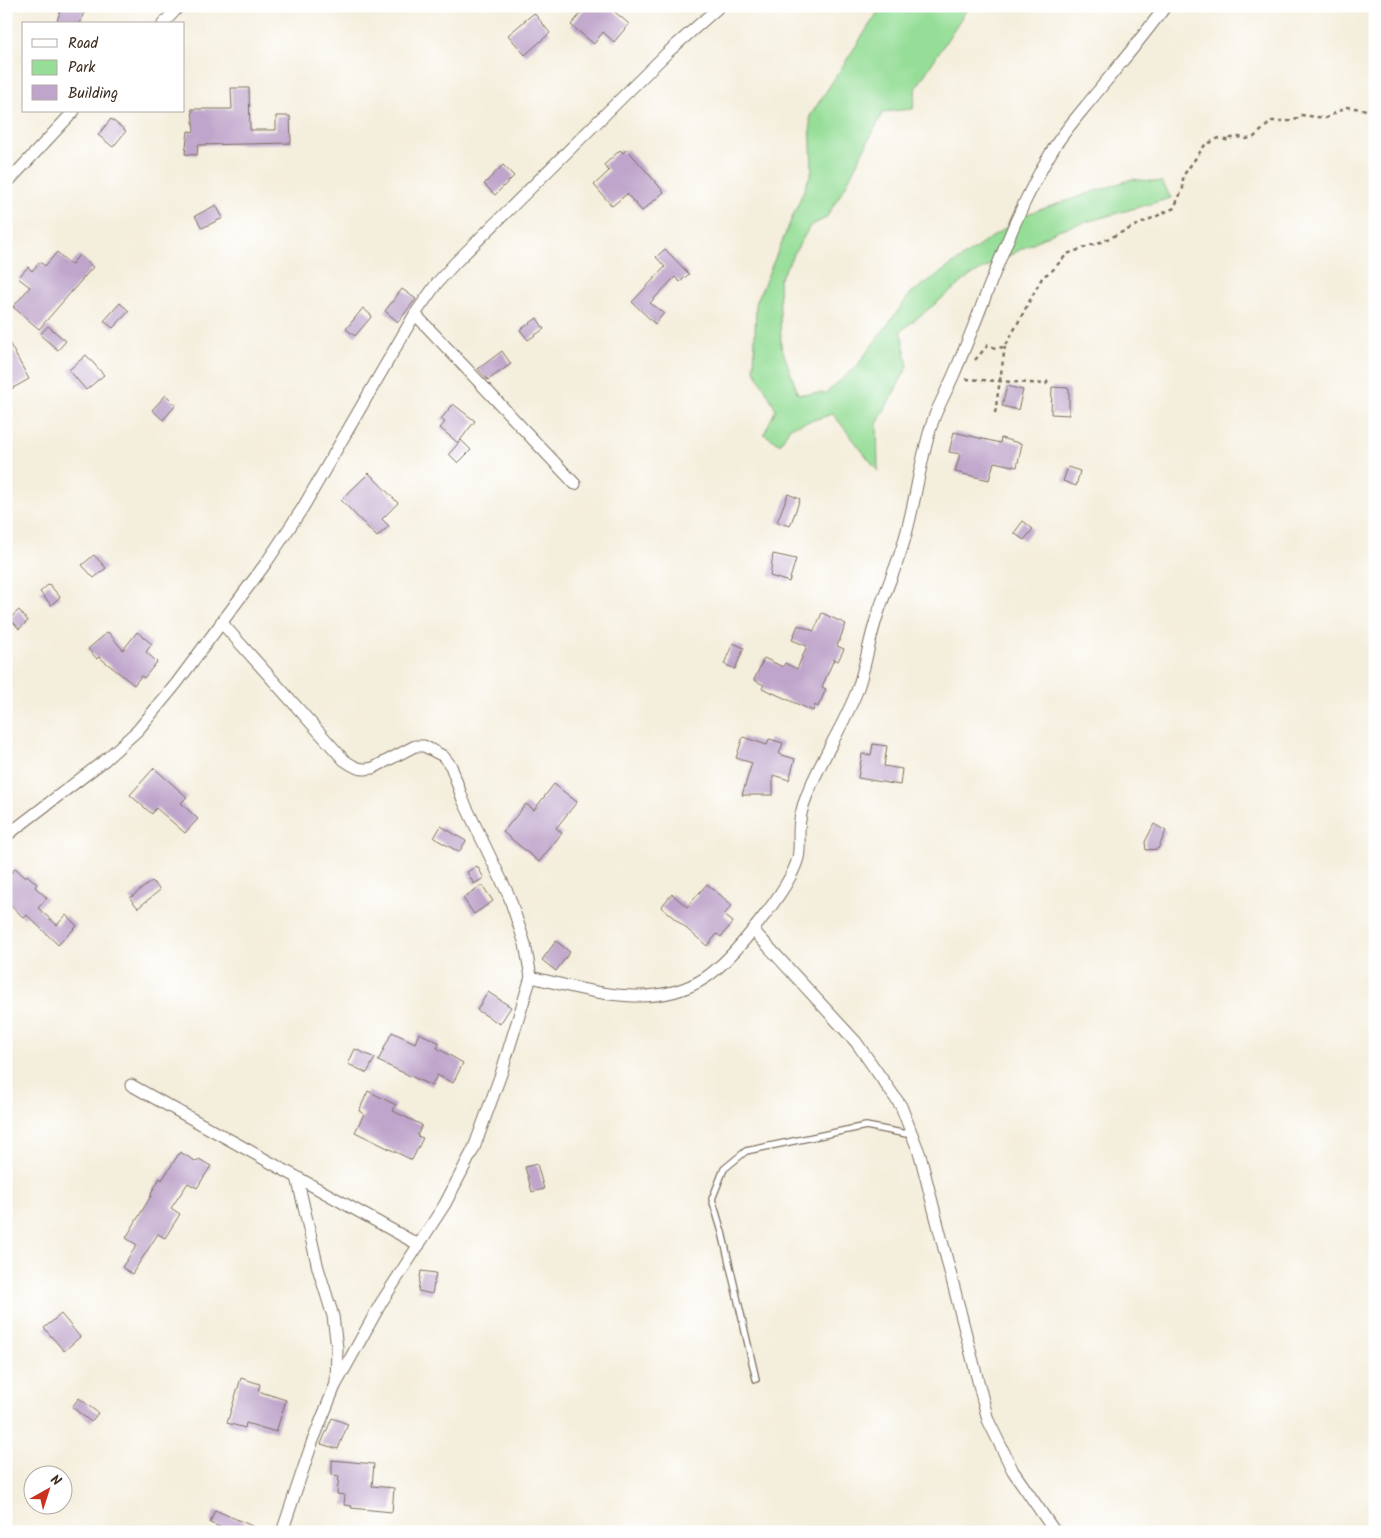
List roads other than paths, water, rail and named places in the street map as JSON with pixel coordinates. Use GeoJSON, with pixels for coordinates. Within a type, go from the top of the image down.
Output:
{"type":"FeatureCollection","features":[{"type":"Feature","properties":{"kind":"street"},"geometry":{"type":"LineString","coordinates":[[165,22],[180,6]]}},
{"type":"Feature","properties":{"kind":"street"},"geometry":{"type":"LineString","coordinates":[[6,836],[105,760],[138,730],[176,684],[266,563],[302,510],[415,314],[437,283],[667,53],[720,6]]}},
{"type":"Feature","properties":{"kind":"street"},"geometry":{"type":"LineString","coordinates":[[531,977],[591,992],[640,996],[661,995],[680,990],[704,979],[728,957],[753,930],[793,872],[800,844],[798,830],[801,812],[822,761],[857,691],[875,623],[904,541],[934,417],[953,377],[999,261],[1029,193],[1057,143],[1166,6]]}},
{"type":"Feature","properties":{"kind":"street"},"geometry":{"type":"LineString","coordinates":[[6,184],[73,112]]}},
{"type":"Feature","properties":{"kind":"street"},"geometry":{"type":"LineString","coordinates":[[415,314],[575,484]]}},
{"type":"Feature","properties":{"kind":"street"},"geometry":{"type":"LineString","coordinates":[[221,622],[344,760],[353,767],[366,770],[373,768],[415,746],[424,746],[443,756],[451,766],[463,800],[509,896],[525,944],[531,977],[501,1074],[474,1148],[445,1204],[381,1303],[335,1386],[312,1443],[282,1532]]}},
{"type":"Feature","properties":{"kind":"street"},"geometry":{"type":"LineString","coordinates":[[753,930],[856,1042],[901,1106],[920,1155],[988,1420],[1013,1470],[1055,1532]]}},
{"type":"Feature","properties":{"kind":"street"},"geometry":{"type":"LineString","coordinates":[[132,1085],[419,1245]]}},
{"type":"Feature","properties":{"kind":"street"},"geometry":{"type":"LineString","coordinates":[[298,1177],[318,1268],[334,1316],[337,1348],[335,1386]]}},
{"type":"Feature","properties":{"kind":"lane"},"geometry":{"type":"LineString","coordinates":[[756,1379],[722,1232],[712,1199],[724,1169],[746,1151],[866,1126],[912,1135]]}}]}
